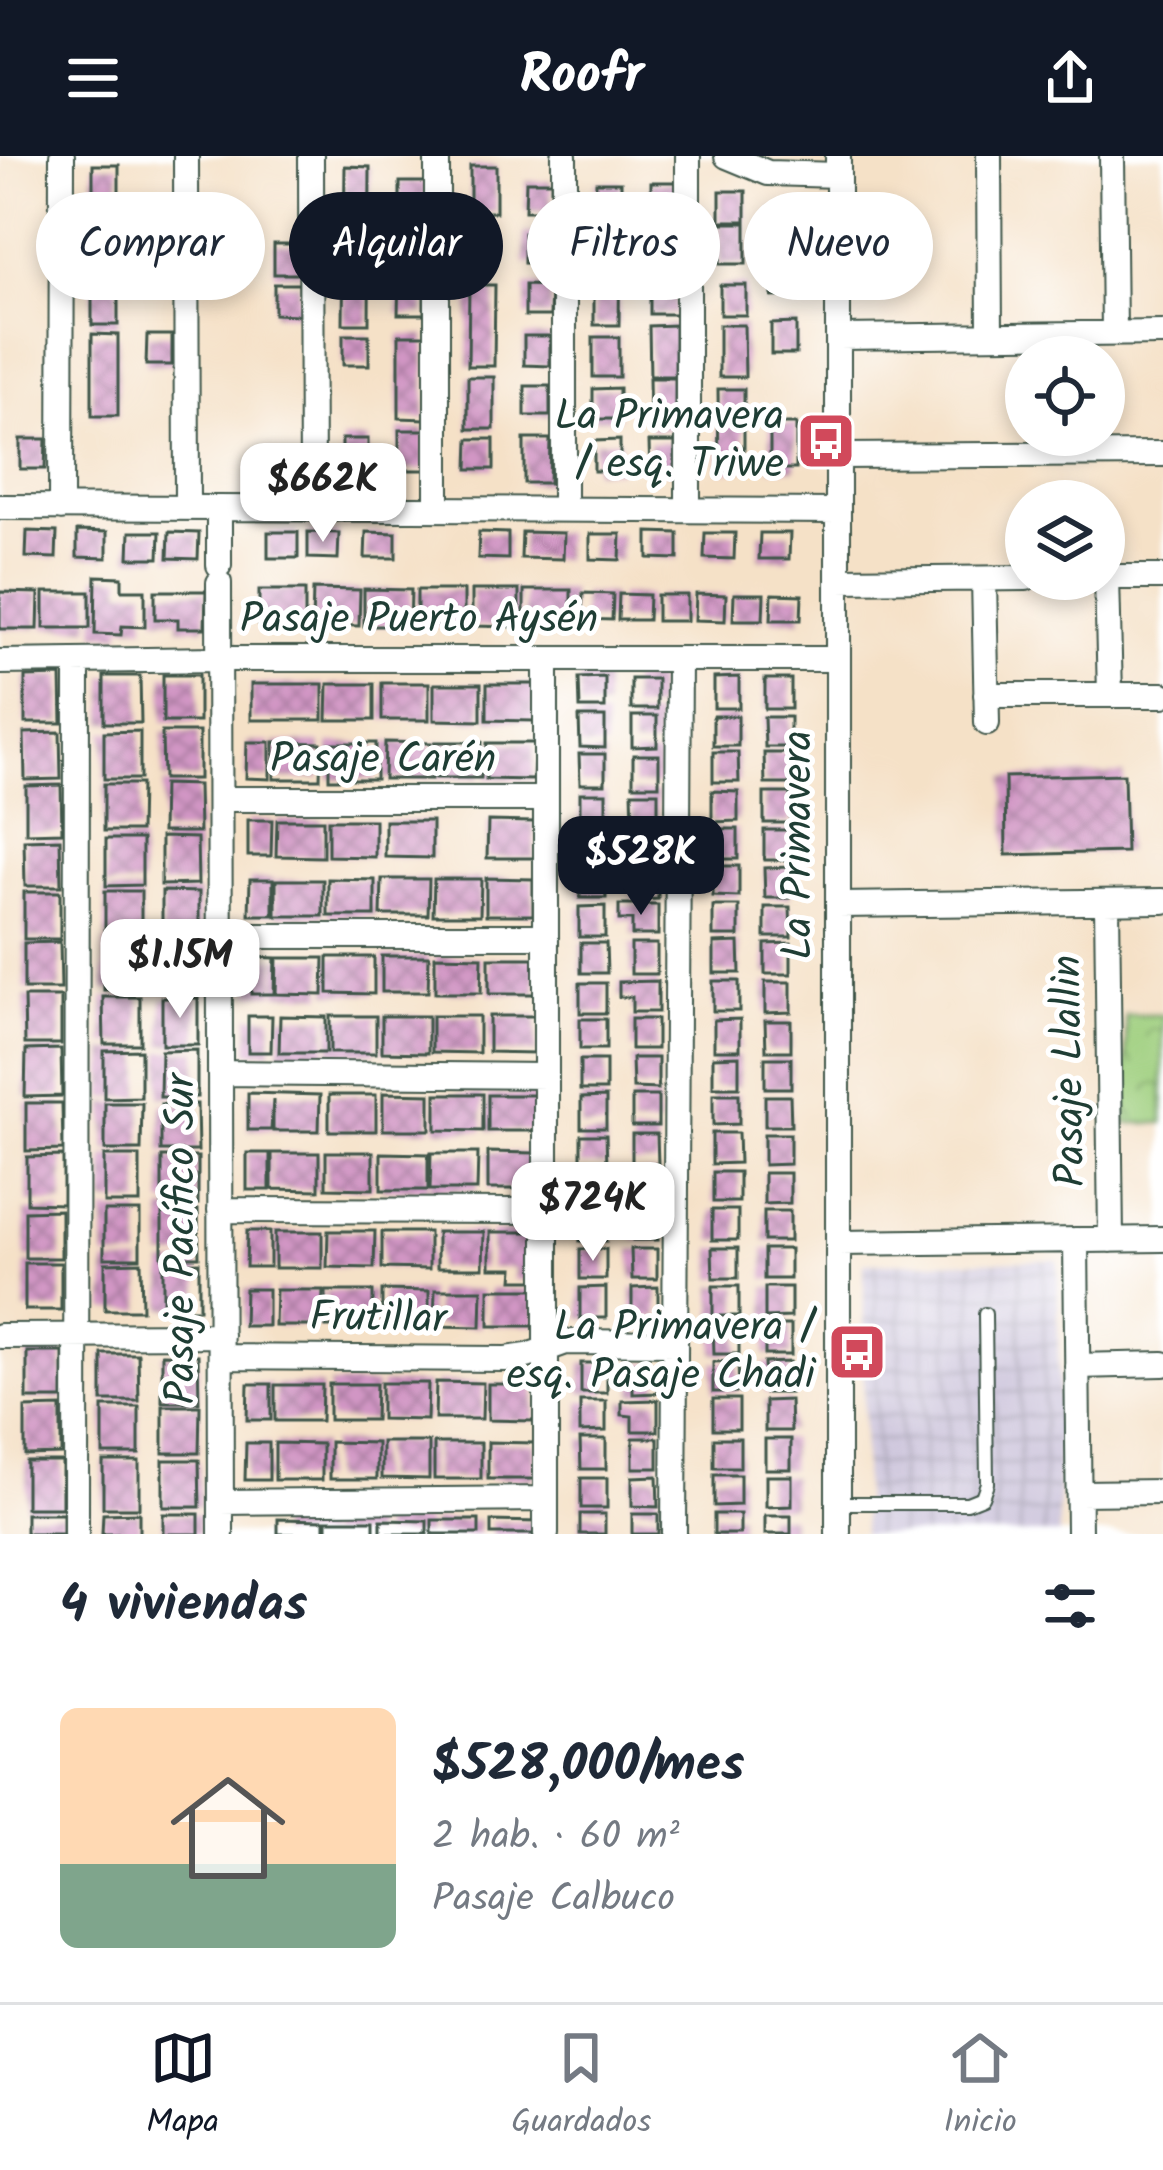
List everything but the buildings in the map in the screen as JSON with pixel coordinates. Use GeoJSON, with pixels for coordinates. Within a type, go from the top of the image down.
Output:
{"type":"FeatureCollection","features":[{"type":"Feature","properties":{"kind":"street"},"geometry":{"type":"LineString","coordinates":[[61,508],[62,156]]}},
{"type":"Feature","properties":{"kind":"street"},"geometry":{"type":"LineString","coordinates":[[186,156],[187,508]]}},
{"type":"Feature","properties":{"kind":"street"},"geometry":{"type":"LineString","coordinates":[[311,156],[312,508]]}},
{"type":"Feature","properties":{"kind":"street"},"geometry":{"type":"LineString","coordinates":[[436,156],[437,509]]}},
{"type":"Feature","properties":{"kind":"street"},"geometry":{"type":"LineString","coordinates":[[564,509],[565,156]]}},
{"type":"Feature","properties":{"kind":"street"},"geometry":{"type":"LineString","coordinates":[[688,156],[688,510]]}},
{"type":"Feature","properties":{"kind":"street"},"geometry":{"type":"LineString","coordinates":[[728,156],[768,173],[838,166]]}},
{"type":"Feature","properties":{"kind":"street"},"geometry":{"type":"LineString","coordinates":[[989,156],[990,335]]}},
{"type":"Feature","properties":{"kind":"street"},"geometry":{"type":"LineString","coordinates":[[1112,156],[1114,334]]}},
{"type":"Feature","properties":{"kind":"street","name":"La Primavera"},"geometry":{"type":"LineString","coordinates":[[838,166],[838,1534]]}},
{"type":"Feature","properties":{"kind":"street"},"geometry":{"type":"LineString","coordinates":[[838,337],[1163,333]]}},
{"type":"Feature","properties":{"kind":"street"},"geometry":{"type":"LineString","coordinates":[[838,456],[1163,454]]}},
{"type":"Feature","properties":{"kind":"street"},"geometry":{"type":"LineString","coordinates":[[0,507],[838,511]]}},
{"type":"Feature","properties":{"kind":"street","name":"Pasaje Pacífico Sur"},"geometry":{"type":"LineString","coordinates":[[219,508],[221,1534]]}},
{"type":"Feature","properties":{"kind":"street"},"geometry":{"type":"LineString","coordinates":[[1125,577],[1163,577]]}},
{"type":"Feature","properties":{"kind":"street"},"geometry":{"type":"LineString","coordinates":[[838,580],[1005,578]]}},
{"type":"Feature","properties":{"kind":"street"},"geometry":{"type":"LineString","coordinates":[[983,579],[987,723]]}},
{"type":"Feature","properties":{"kind":"street"},"geometry":{"type":"LineString","coordinates":[[1107,600],[1110,695]]}},
{"type":"Feature","properties":{"kind":"street"},"geometry":{"type":"LineString","coordinates":[[546,659],[547,1534]]}},
{"type":"Feature","properties":{"kind":"street"},"geometry":{"type":"LineString","coordinates":[[674,1534],[679,659]]}},
{"type":"Feature","properties":{"kind":"street","name":"Pasaje Puerto Aysén"},"geometry":{"type":"LineString","coordinates":[[0,662],[838,659]]}},
{"type":"Feature","properties":{"kind":"street"},"geometry":{"type":"LineString","coordinates":[[76,1534],[77,661]]}},
{"type":"Feature","properties":{"kind":"street"},"geometry":{"type":"LineString","coordinates":[[986,695],[1163,695]]}},
{"type":"Feature","properties":{"kind":"street","name":"Pasaje Carén"},"geometry":{"type":"LineString","coordinates":[[220,799],[546,799]]}},
{"type":"Feature","properties":{"kind":"street"},"geometry":{"type":"LineString","coordinates":[[838,905],[1163,901]]}},
{"type":"Feature","properties":{"kind":"street","name":"Pasaje Llallin"},"geometry":{"type":"LineString","coordinates":[[1107,902],[1111,1240]]}},
{"type":"Feature","properties":{"kind":"street"},"geometry":{"type":"LineString","coordinates":[[220,936],[546,936]]}},
{"type":"Feature","properties":{"kind":"street"},"geometry":{"type":"LineString","coordinates":[[220,1073],[546,1076]]}},
{"type":"Feature","properties":{"kind":"street"},"geometry":{"type":"LineString","coordinates":[[220,1210],[546,1211]]}},
{"type":"Feature","properties":{"kind":"street"},"geometry":{"type":"LineString","coordinates":[[838,1243],[1163,1239]]}},
{"type":"Feature","properties":{"kind":"street","name":"Pasaje Llallin"},"geometry":{"type":"LineString","coordinates":[[1076,1240],[1079,1534]]}},
{"type":"Feature","properties":{"kind":"street","name":"Frutillar"},"geometry":{"type":"LineString","coordinates":[[0,1336],[76,1335],[506,1359],[575,1341],[674,1343]]}},
{"type":"Feature","properties":{"kind":"street"},"geometry":{"type":"LineString","coordinates":[[1077,1366],[1163,1364]]}},
{"type":"Feature","properties":{"kind":"street"},"geometry":{"type":"LineString","coordinates":[[1079,1492],[1163,1492]]}},
{"type":"Feature","properties":{"kind":"street"},"geometry":{"type":"LineString","coordinates":[[221,1502],[547,1499]]}},
{"type":"Feature","properties":{"kind":"lane"},"geometry":{"type":"LineString","coordinates":[[838,1503],[967,1503],[982,1497],[987,1483],[986,1314]]}},
{"type":"Feature","properties":{"kind":"shaded area"},"geometry":{"type":"Polygon","coordinates":[[[1058,1260],[1059,1534],[863,1534],[864,1263],[1058,1260]]]}},
{"type":"Feature","properties":{"kind":"green space"},"geometry":{"type":"Polygon","coordinates":[[[1126,1015],[1163,1015],[1163,1123],[1126,1123],[1126,1015]]]}},
{"type":"Feature","properties":{"kind":"place","name":"La Primavera / esq. Triwe"},"geometry":{"type":"Point","coordinates":[826,441]}},
{"type":"Feature","properties":{"kind":"place","name":"La Primavera / esq. Pasaje Chadi"},"geometry":{"type":"Point","coordinates":[857,1352]}}]}
